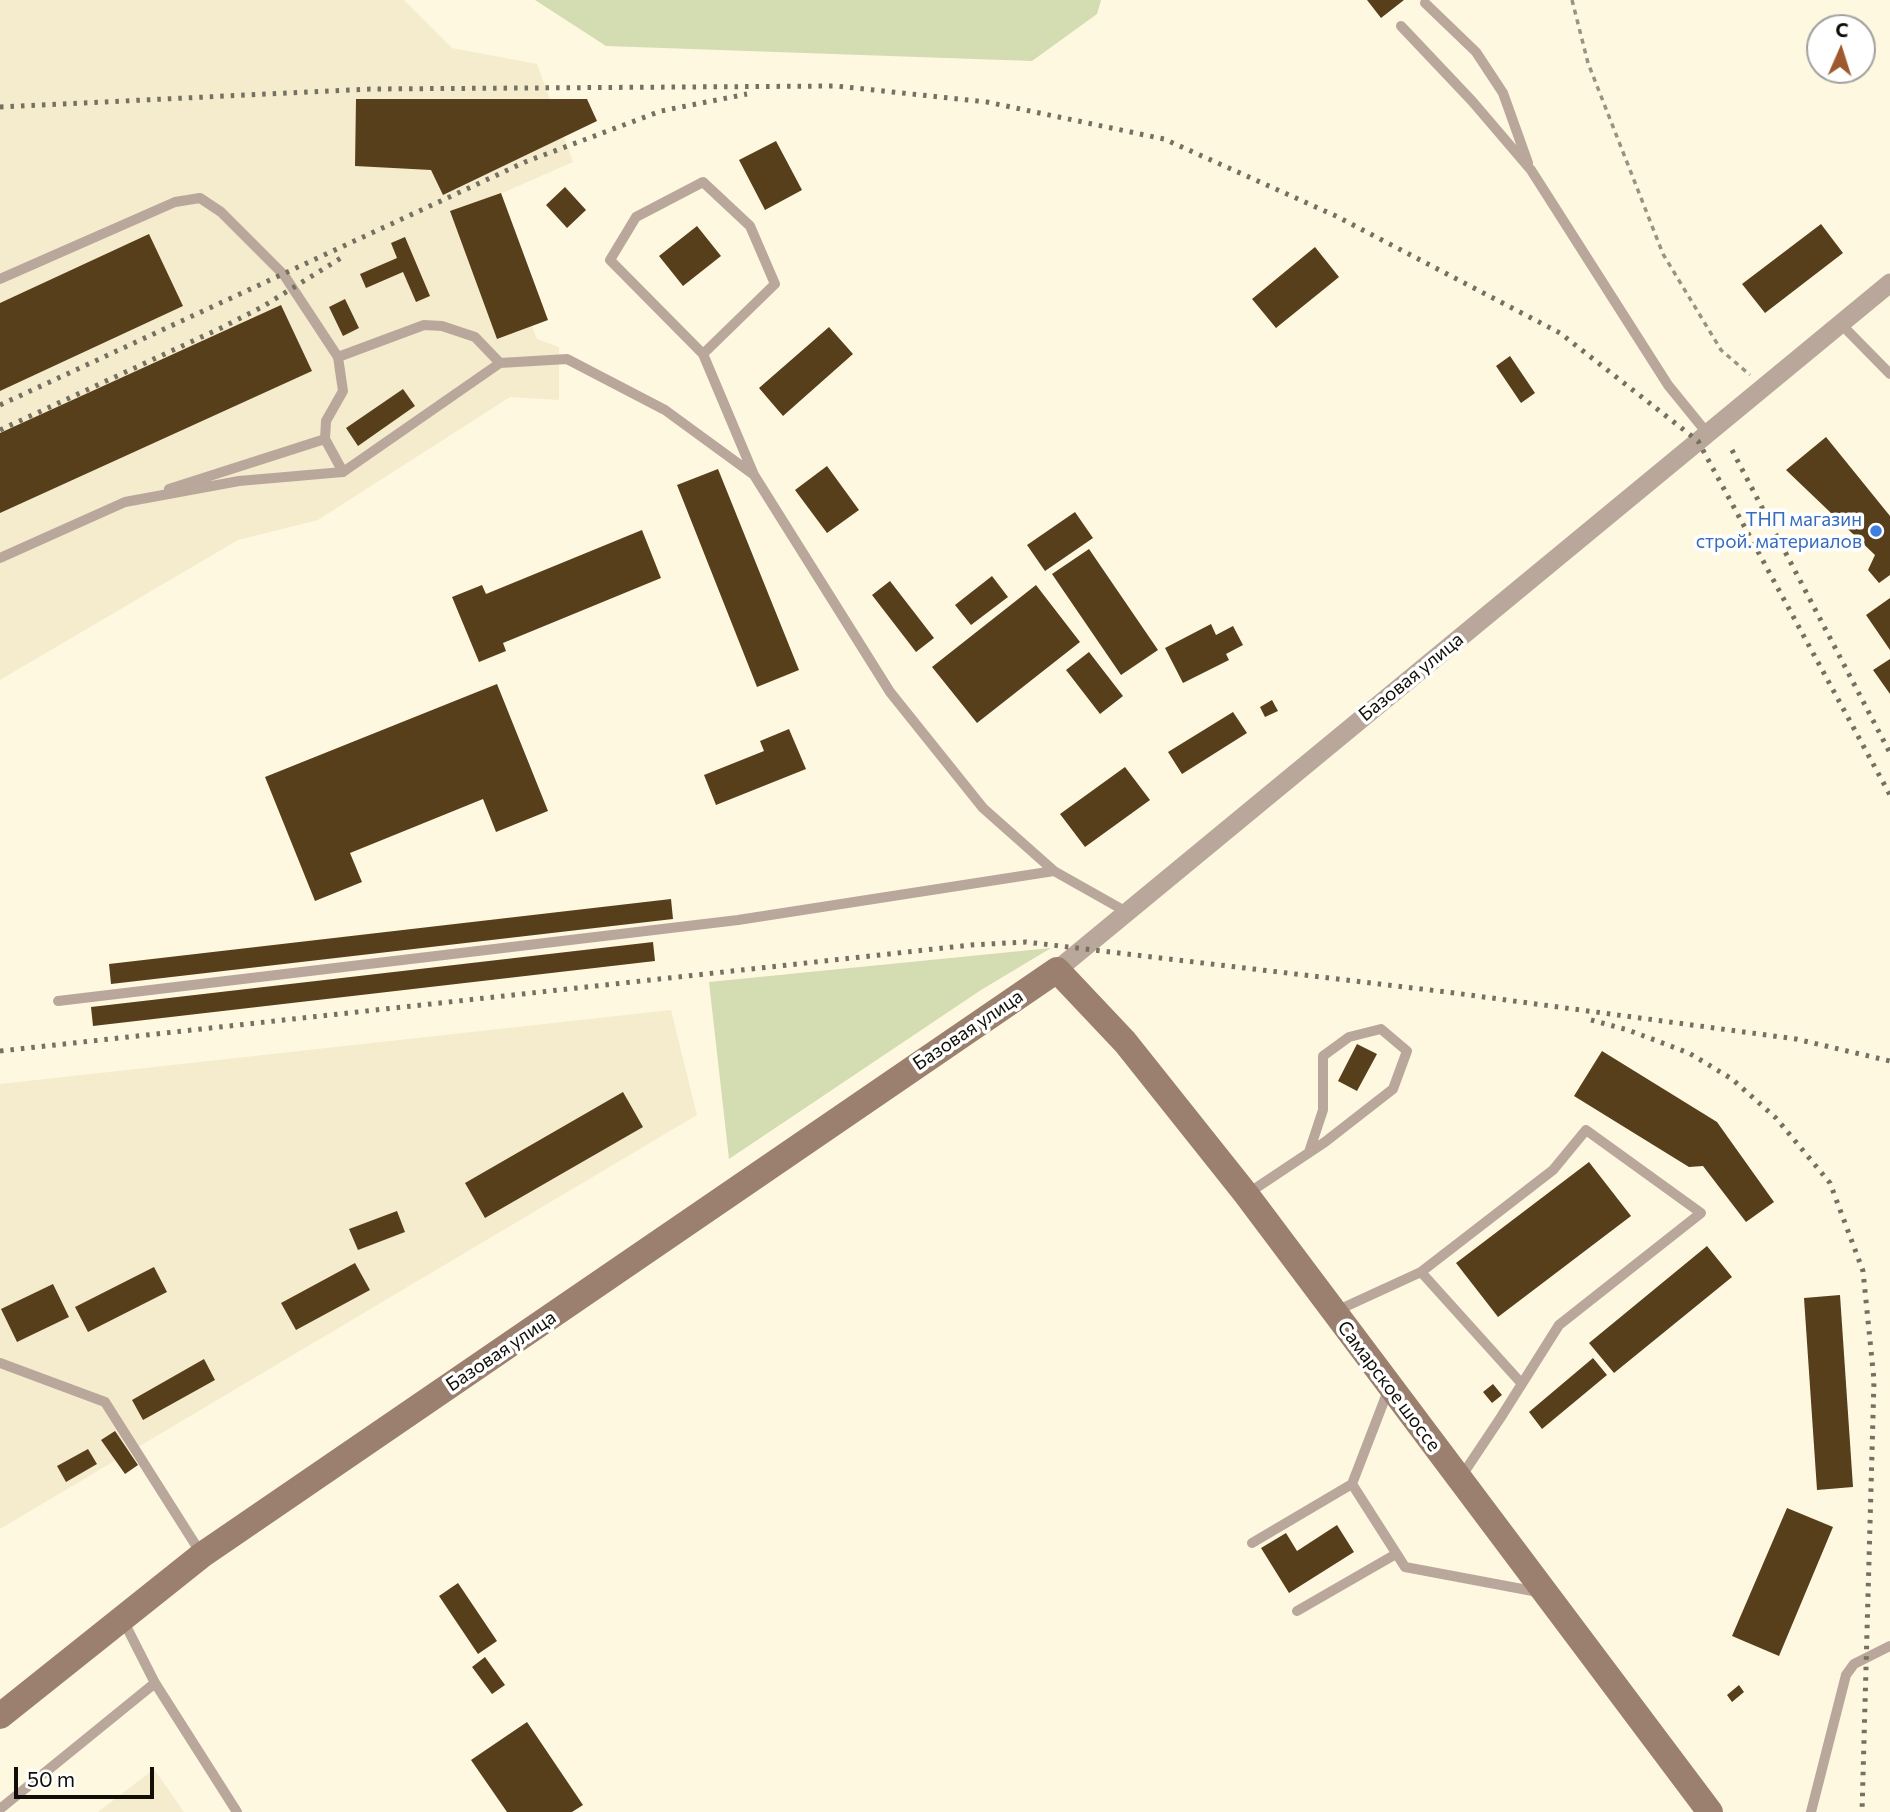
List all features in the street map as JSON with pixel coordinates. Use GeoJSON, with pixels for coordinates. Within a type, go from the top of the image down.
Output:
{"type":"FeatureCollection","features":[{"type":"Feature","properties":{"kind":"street","name":"Базовая улица"},"geometry":{"type":"LineString","coordinates":[[0,1716],[202,1555],[1057,970],[1125,911],[1890,283]]}},
{"type":"Feature","properties":{"kind":"street","name":"Самарское шоссе"},"geometry":{"type":"LineString","coordinates":[[1057,970],[1125,1042],[1246,1194],[1710,1812]]}},
{"type":"Feature","properties":{"kind":"lane"},"geometry":{"type":"LineString","coordinates":[[1425,3],[1476,52],[1503,93],[1531,170]]}},
{"type":"Feature","properties":{"kind":"lane"},"geometry":{"type":"LineString","coordinates":[[1401,26],[1472,101],[1531,170],[1668,385],[1707,433]]}},
{"type":"Feature","properties":{"kind":"lane"},"geometry":{"type":"LineString","coordinates":[[702,354],[775,284],[750,226],[703,182],[636,217],[610,260],[702,354],[754,475],[890,692],[984,808],[1054,871],[1125,911]]}},
{"type":"Feature","properties":{"kind":"lane"},"geometry":{"type":"LineString","coordinates":[[0,279],[175,202],[200,198],[221,212],[284,275],[338,357],[342,391],[326,421],[325,439],[343,472]]}},
{"type":"Feature","properties":{"kind":"lane"},"geometry":{"type":"LineString","coordinates":[[1840,323],[1890,374]]}},
{"type":"Feature","properties":{"kind":"lane"},"geometry":{"type":"LineString","coordinates":[[338,357],[424,325],[442,326],[475,337],[499,363]]}},
{"type":"Feature","properties":{"kind":"lane"},"geometry":{"type":"LineString","coordinates":[[125,502],[239,481],[343,472],[499,363],[567,359],[665,410],[754,475]]}},
{"type":"Feature","properties":{"kind":"lane"},"geometry":{"type":"LineString","coordinates":[[0,558],[125,502],[325,439]]}},
{"type":"Feature","properties":{"kind":"lane"},"geometry":{"type":"LineString","coordinates":[[58,1001],[737,920],[1054,871]]}},
{"type":"Feature","properties":{"kind":"lane"},"geometry":{"type":"LineString","coordinates":[[1246,1194],[1308,1152],[1393,1090],[1407,1051],[1381,1029],[1349,1037],[1323,1056],[1323,1110],[1308,1152]]}},
{"type":"Feature","properties":{"kind":"lane"},"geometry":{"type":"LineString","coordinates":[[1334,1312],[1422,1272],[1553,1170],[1586,1130],[1701,1213],[1559,1325],[1459,1480]]}},
{"type":"Feature","properties":{"kind":"lane"},"geometry":{"type":"LineString","coordinates":[[1422,1272],[1522,1384]]}},
{"type":"Feature","properties":{"kind":"lane"},"geometry":{"type":"LineString","coordinates":[[0,1363],[105,1402],[202,1555]]}},
{"type":"Feature","properties":{"kind":"lane"},"geometry":{"type":"LineString","coordinates":[[1252,1543],[1352,1484],[1390,1387]]}},
{"type":"Feature","properties":{"kind":"lane"},"geometry":{"type":"LineString","coordinates":[[1352,1484],[1405,1567],[1544,1593]]}},
{"type":"Feature","properties":{"kind":"lane"},"geometry":{"type":"LineString","coordinates":[[1297,1611],[1396,1554]]}},
{"type":"Feature","properties":{"kind":"lane"},"geometry":{"type":"LineString","coordinates":[[122,1617],[155,1684],[237,1812]]}},
{"type":"Feature","properties":{"kind":"lane"},"geometry":{"type":"LineString","coordinates":[[1811,1812],[1846,1675],[1854,1664],[1890,1646]]}},
{"type":"Feature","properties":{"kind":"lane"},"geometry":{"type":"LineString","coordinates":[[0,1809],[155,1684]]}},
{"type":"Feature","properties":{"kind":"path"},"geometry":{"type":"LineString","coordinates":[[1572,0],[1588,63],[1663,254],[1721,350],[1763,387]]}},
{"type":"Feature","properties":{"kind":"shaded area"},"geometry":{"type":"Polygon","coordinates":[[[0,0],[404,0],[452,48],[537,64],[573,162],[484,201],[537,339],[559,347],[559,400],[510,397],[318,520],[238,540],[0,680],[0,0]]]}},
{"type":"Feature","properties":{"kind":"shaded area"},"geometry":{"type":"Polygon","coordinates":[[[671,1010],[697,1115],[0,1529],[0,1084],[671,1010]]]}},
{"type":"Feature","properties":{"kind":"shaded area"},"geometry":{"type":"Polygon","coordinates":[[[154,1769],[184,1812],[98,1812],[154,1769]]]}},
{"type":"Feature","properties":{"kind":"green space"},"geometry":{"type":"Polygon","coordinates":[[[535,0],[1101,0],[1097,14],[1032,61],[606,46],[535,0]]]}},
{"type":"Feature","properties":{"kind":"green space"},"geometry":{"type":"Polygon","coordinates":[[[1051,948],[981,990],[729,1159],[709,982],[1051,948]]]}},
{"type":"Feature","properties":{"kind":"building"},"geometry":{"type":"Polygon","coordinates":[[[1367,0],[1404,0],[1381,18],[1367,0]]]}},
{"type":"Feature","properties":{"kind":"building"},"geometry":{"type":"Polygon","coordinates":[[[356,99],[587,99],[597,121],[443,195],[431,170],[355,166],[356,99]]]}},
{"type":"Feature","properties":{"kind":"building"},"geometry":{"type":"Polygon","coordinates":[[[776,141],[802,190],[765,210],[739,160],[776,141]]]}},
{"type":"Feature","properties":{"kind":"building"},"geometry":{"type":"Polygon","coordinates":[[[565,187],[586,210],[567,228],[546,205],[565,187]]]}},
{"type":"Feature","properties":{"kind":"building"},"geometry":{"type":"Polygon","coordinates":[[[501,193],[548,320],[497,339],[450,211],[501,193]]]}},
{"type":"Feature","properties":{"kind":"building"},"geometry":{"type":"Polygon","coordinates":[[[1821,224],[1843,253],[1765,313],[1742,284],[1821,224]]]}},
{"type":"Feature","properties":{"kind":"building"},"geometry":{"type":"Polygon","coordinates":[[[697,226],[721,256],[683,286],[659,256],[697,226]]]}},
{"type":"Feature","properties":{"kind":"building"},"geometry":{"type":"Polygon","coordinates":[[[149,234],[183,306],[0,391],[0,303],[149,234]]]}},
{"type":"Feature","properties":{"kind":"building"},"geometry":{"type":"Polygon","coordinates":[[[405,237],[430,296],[416,302],[403,272],[366,288],[360,274],[397,258],[391,243],[405,237]]]}},
{"type":"Feature","properties":{"kind":"building"},"geometry":{"type":"Polygon","coordinates":[[[1315,247],[1339,277],[1276,328],[1252,299],[1315,247]]]}},
{"type":"Feature","properties":{"kind":"building"},"geometry":{"type":"Polygon","coordinates":[[[345,299],[359,328],[343,336],[329,307],[345,299]]]}},
{"type":"Feature","properties":{"kind":"building"},"geometry":{"type":"Polygon","coordinates":[[[281,305],[312,371],[0,513],[0,433],[281,305]]]}},
{"type":"Feature","properties":{"kind":"building"},"geometry":{"type":"Polygon","coordinates":[[[829,327],[853,354],[783,416],[759,388],[829,327]]]}},
{"type":"Feature","properties":{"kind":"building"},"geometry":{"type":"Polygon","coordinates":[[[1510,356],[1535,393],[1521,403],[1496,366],[1510,356]]]}},
{"type":"Feature","properties":{"kind":"building"},"geometry":{"type":"Polygon","coordinates":[[[403,389],[415,406],[358,446],[346,428],[403,389]]]}},
{"type":"Feature","properties":{"kind":"building"},"geometry":{"type":"Polygon","coordinates":[[[1826,437],[1890,516],[1890,575],[1879,583],[1868,570],[1875,555],[1786,470],[1826,437]]]}},
{"type":"Feature","properties":{"kind":"building"},"geometry":{"type":"Polygon","coordinates":[[[827,466],[859,510],[827,533],[795,490],[827,466]]]}},
{"type":"Feature","properties":{"kind":"building"},"geometry":{"type":"Polygon","coordinates":[[[718,469],[799,670],[757,687],[677,485],[718,469]]]}},
{"type":"Feature","properties":{"kind":"building"},"geometry":{"type":"Polygon","coordinates":[[[1075,512],[1093,538],[1045,571],[1027,545],[1075,512]]]}},
{"type":"Feature","properties":{"kind":"building"},"geometry":{"type":"Polygon","coordinates":[[[642,530],[661,578],[503,643],[506,651],[479,662],[452,597],[482,585],[486,594],[642,530]]]}},
{"type":"Feature","properties":{"kind":"building"},"geometry":{"type":"Polygon","coordinates":[[[1089,549],[1158,650],[1121,675],[1052,574],[1089,549]]]}},
{"type":"Feature","properties":{"kind":"building"},"geometry":{"type":"Polygon","coordinates":[[[992,576],[1008,597],[971,625],[955,605],[992,576]]]}},
{"type":"Feature","properties":{"kind":"building"},"geometry":{"type":"Polygon","coordinates":[[[890,581],[934,638],[916,652],[872,595],[890,581]]]}},
{"type":"Feature","properties":{"kind":"building"},"geometry":{"type":"Polygon","coordinates":[[[1036,585],[1080,642],[977,723],[932,667],[1036,585]]]}},
{"type":"Feature","properties":{"kind":"building"},"geometry":{"type":"Polygon","coordinates":[[[1890,598],[1890,650],[1866,615],[1890,598]]]}},
{"type":"Feature","properties":{"kind":"building"},"geometry":{"type":"Polygon","coordinates":[[[1211,624],[1216,635],[1233,626],[1243,645],[1226,654],[1229,660],[1183,683],[1165,648],[1211,624]]]}},
{"type":"Feature","properties":{"kind":"building"},"geometry":{"type":"Polygon","coordinates":[[[1089,652],[1123,696],[1100,714],[1066,670],[1089,652]]]}},
{"type":"Feature","properties":{"kind":"building"},"geometry":{"type":"Polygon","coordinates":[[[1890,659],[1890,694],[1873,670],[1890,659]]]}},
{"type":"Feature","properties":{"kind":"building"},"geometry":{"type":"Polygon","coordinates":[[[497,684],[548,811],[496,832],[483,799],[350,853],[362,882],[315,901],[265,777],[497,684]]]}},
{"type":"Feature","properties":{"kind":"building"},"geometry":{"type":"Polygon","coordinates":[[[1272,700],[1278,711],[1265,717],[1260,707],[1272,700]]]}},
{"type":"Feature","properties":{"kind":"building"},"geometry":{"type":"Polygon","coordinates":[[[1233,712],[1247,733],[1182,774],[1168,752],[1233,712]]]}},
{"type":"Feature","properties":{"kind":"building"},"geometry":{"type":"Polygon","coordinates":[[[789,729],[806,769],[716,805],[704,775],[764,751],[760,741],[789,729]]]}},
{"type":"Feature","properties":{"kind":"building"},"geometry":{"type":"Polygon","coordinates":[[[1125,767],[1150,800],[1085,847],[1060,814],[1125,767]]]}},
{"type":"Feature","properties":{"kind":"building"},"geometry":{"type":"Polygon","coordinates":[[[671,899],[673,919],[111,984],[109,964],[671,899]]]}},
{"type":"Feature","properties":{"kind":"building"},"geometry":{"type":"Polygon","coordinates":[[[653,942],[655,961],[93,1026],[91,1007],[653,942]]]}},
{"type":"Feature","properties":{"kind":"building"},"geometry":{"type":"Polygon","coordinates":[[[1357,1044],[1377,1054],[1357,1091],[1338,1081],[1357,1044]]]}},
{"type":"Feature","properties":{"kind":"building"},"geometry":{"type":"Polygon","coordinates":[[[1602,1051],[1717,1122],[1774,1202],[1746,1222],[1703,1166],[1689,1167],[1574,1096],[1602,1051]]]}},
{"type":"Feature","properties":{"kind":"building"},"geometry":{"type":"Polygon","coordinates":[[[623,1092],[643,1127],[485,1218],[465,1183],[623,1092]]]}},
{"type":"Feature","properties":{"kind":"building"},"geometry":{"type":"Polygon","coordinates":[[[1589,1162],[1631,1216],[1498,1317],[1456,1263],[1589,1162]]]}},
{"type":"Feature","properties":{"kind":"building"},"geometry":{"type":"Polygon","coordinates":[[[397,1211],[405,1232],[358,1250],[349,1229],[397,1211]]]}},
{"type":"Feature","properties":{"kind":"building"},"geometry":{"type":"Polygon","coordinates":[[[1707,1246],[1732,1277],[1614,1373],[1589,1343],[1707,1246]]]}},
{"type":"Feature","properties":{"kind":"building"},"geometry":{"type":"Polygon","coordinates":[[[355,1263],[370,1290],[296,1330],[281,1303],[355,1263]]]}},
{"type":"Feature","properties":{"kind":"building"},"geometry":{"type":"Polygon","coordinates":[[[154,1267],[167,1292],[88,1332],[75,1307],[154,1267]]]}},
{"type":"Feature","properties":{"kind":"building"},"geometry":{"type":"Polygon","coordinates":[[[53,1284],[69,1317],[17,1342],[1,1309],[53,1284]]]}},
{"type":"Feature","properties":{"kind":"building"},"geometry":{"type":"Polygon","coordinates":[[[1840,1295],[1853,1487],[1817,1490],[1804,1298],[1840,1295]]]}},
{"type":"Feature","properties":{"kind":"building"},"geometry":{"type":"Polygon","coordinates":[[[1593,1358],[1607,1375],[1542,1429],[1529,1412],[1593,1358]]]}},
{"type":"Feature","properties":{"kind":"building"},"geometry":{"type":"Polygon","coordinates":[[[204,1359],[215,1380],[143,1420],[132,1400],[204,1359]]]}},
{"type":"Feature","properties":{"kind":"building"},"geometry":{"type":"Polygon","coordinates":[[[1493,1384],[1502,1395],[1492,1403],[1483,1392],[1493,1384]]]}},
{"type":"Feature","properties":{"kind":"building"},"geometry":{"type":"Polygon","coordinates":[[[115,1431],[138,1465],[125,1474],[101,1440],[115,1431]]]}},
{"type":"Feature","properties":{"kind":"building"},"geometry":{"type":"Polygon","coordinates":[[[88,1449],[97,1464],[66,1482],[57,1466],[88,1449]]]}},
{"type":"Feature","properties":{"kind":"building"},"geometry":{"type":"Polygon","coordinates":[[[1787,1508],[1833,1527],[1779,1656],[1732,1636],[1787,1508]]]}},
{"type":"Feature","properties":{"kind":"building"},"geometry":{"type":"Polygon","coordinates":[[[1337,1525],[1354,1552],[1289,1593],[1261,1548],[1286,1533],[1297,1551],[1337,1525]]]}},
{"type":"Feature","properties":{"kind":"building"},"geometry":{"type":"Polygon","coordinates":[[[458,1583],[497,1641],[478,1654],[439,1596],[458,1583]]]}},
{"type":"Feature","properties":{"kind":"building"},"geometry":{"type":"Polygon","coordinates":[[[485,1657],[505,1685],[492,1694],[472,1667],[485,1657]]]}},
{"type":"Feature","properties":{"kind":"building"},"geometry":{"type":"Polygon","coordinates":[[[1739,1685],[1744,1692],[1732,1702],[1727,1695],[1739,1685]]]}},
{"type":"Feature","properties":{"kind":"building"},"geometry":{"type":"Polygon","coordinates":[[[527,1722],[583,1805],[572,1812],[507,1812],[471,1760],[527,1722]]]}},
{"type":"Feature","properties":{"kind":"railway"},"geometry":{"type":"LineString","coordinates":[[0,107],[370,89],[836,86],[987,102],[1164,139],[1336,216],[1560,333],[1698,441],[1890,795]]}},
{"type":"Feature","properties":{"kind":"railway"},"geometry":{"type":"LineString","coordinates":[[0,405],[525,162],[661,111],[747,94]]}},
{"type":"Feature","properties":{"kind":"railway"},"geometry":{"type":"LineString","coordinates":[[0,430],[221,328],[262,307],[341,258]]}},
{"type":"Feature","properties":{"kind":"railway"},"geometry":{"type":"LineString","coordinates":[[1732,450],[1890,753]]}},
{"type":"Feature","properties":{"kind":"railway"},"geometry":{"type":"LineString","coordinates":[[0,1051],[971,945],[1026,942],[1447,992],[1796,1039],[1890,1061]]}},
{"type":"Feature","properties":{"kind":"railway"},"geometry":{"type":"LineString","coordinates":[[1591,1020],[1628,1030],[1689,1053],[1732,1079],[1776,1118],[1830,1183],[1863,1271],[1874,1380],[1862,1812]]}},
{"type":"Feature","properties":{"kind":"place","name":"ТНП магазин строй. материалов"},"geometry":{"type":"Point","coordinates":[1876,531]}}]}
